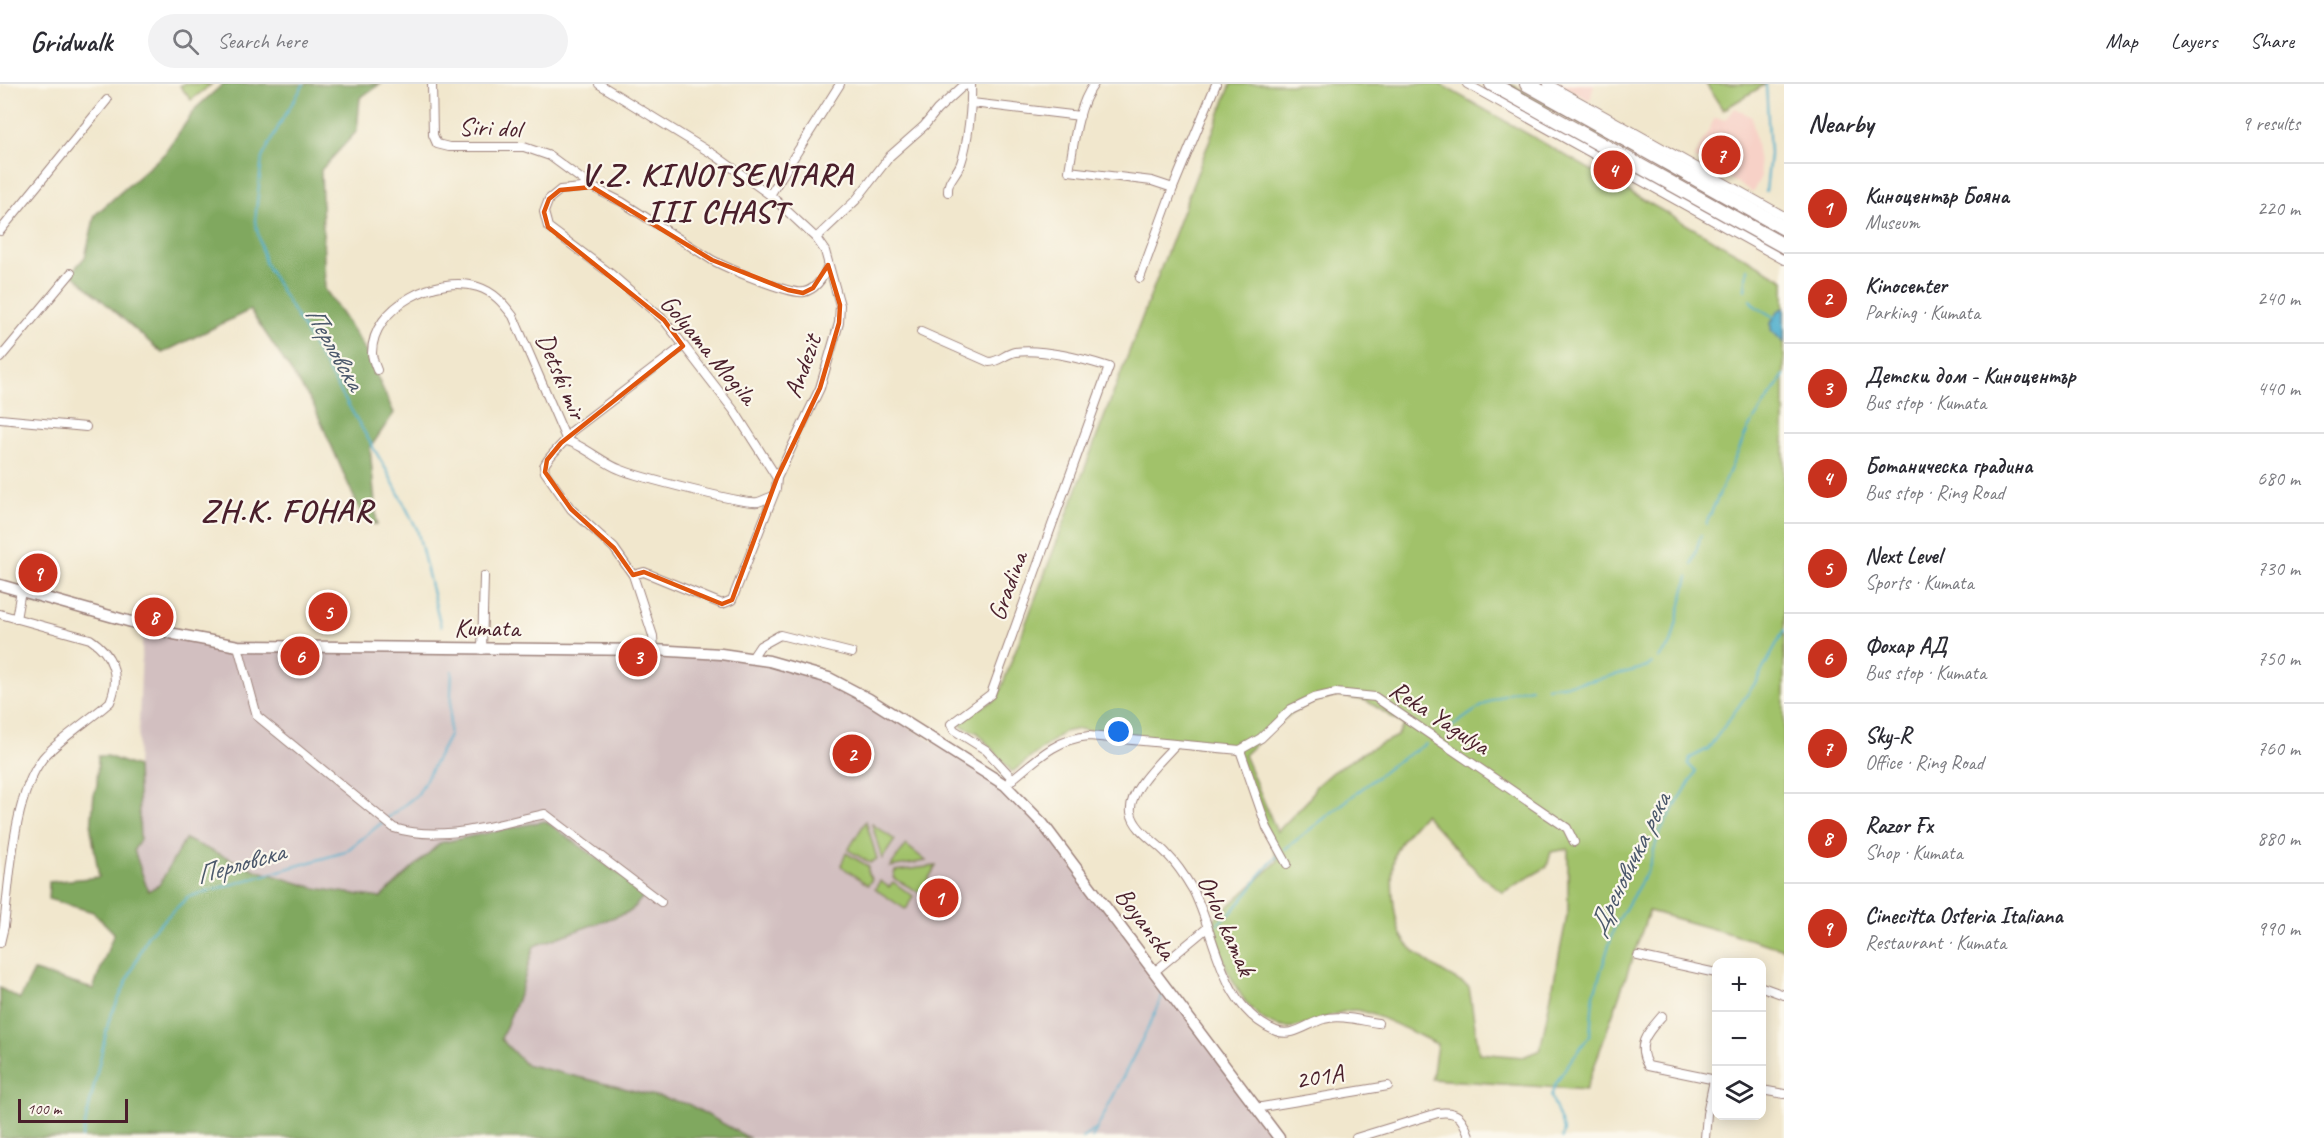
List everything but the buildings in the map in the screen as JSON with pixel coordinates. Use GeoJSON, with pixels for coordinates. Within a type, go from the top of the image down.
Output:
{"type":"FeatureCollection","features":[{"type":"Feature","properties":{"kind":"highway"},"geometry":{"type":"LineString","coordinates":[[1492,84],[1784,246]]}},
{"type":"Feature","properties":{"kind":"highway"},"geometry":{"type":"LineString","coordinates":[[1527,84],[1782,223]]}},
{"type":"Feature","properties":{"kind":"main road","name":"Kumata"},"geometry":{"type":"LineString","coordinates":[[0,585],[174,634],[210,643],[238,646],[654,650],[721,654],[769,661],[829,678],[869,699],[957,756]]}},
{"type":"Feature","properties":{"kind":"main road","name":"Boyanska"},"geometry":{"type":"LineString","coordinates":[[957,756],[1009,782],[1279,1138]]}},
{"type":"Feature","properties":{"kind":"street","name":"Siri dol"},"geometry":{"type":"LineString","coordinates":[[432,84],[434,135],[437,144],[449,147],[524,147],[550,156],[592,187]]}},
{"type":"Feature","properties":{"kind":"street"},"geometry":{"type":"LineString","coordinates":[[592,187],[622,202],[727,268],[788,290],[803,293],[813,288],[824,275],[828,265],[825,251],[816,238],[770,195],[716,156],[599,84]]}},
{"type":"Feature","properties":{"kind":"street"},"geometry":{"type":"LineString","coordinates":[[816,238],[856,200],[890,156],[924,126],[945,102],[962,87],[970,84],[972,103],[961,164],[947,185],[948,192]]}},
{"type":"Feature","properties":{"kind":"street"},"geometry":{"type":"LineString","coordinates":[[1094,84],[1088,92],[1080,116],[1069,171],[1152,181],[1173,188]]}},
{"type":"Feature","properties":{"kind":"street"},"geometry":{"type":"LineString","coordinates":[[1140,278],[1173,188],[1216,84]]}},
{"type":"Feature","properties":{"kind":"street"},"geometry":{"type":"LineString","coordinates":[[1467,84],[1784,260]]}},
{"type":"Feature","properties":{"kind":"street"},"geometry":{"type":"LineString","coordinates":[[1548,84],[1762,204],[1782,223]]}},
{"type":"Feature","properties":{"kind":"street"},"geometry":{"type":"LineString","coordinates":[[770,195],[837,85]]}},
{"type":"Feature","properties":{"kind":"street"},"geometry":{"type":"LineString","coordinates":[[0,231],[107,100]]}},
{"type":"Feature","properties":{"kind":"street"},"geometry":{"type":"LineString","coordinates":[[972,103],[1080,116]]}},
{"type":"Feature","properties":{"kind":"street","name":"Golyama Mogila"},"geometry":{"type":"LineString","coordinates":[[592,187],[560,190],[549,199],[544,212],[548,227],[611,274],[664,320],[735,412],[777,478]]}},
{"type":"Feature","properties":{"kind":"street","name":"Andezit"},"geometry":{"type":"LineString","coordinates":[[777,478],[819,388],[839,323],[840,305],[828,265]]}},
{"type":"Feature","properties":{"kind":"street"},"geometry":{"type":"LineString","coordinates":[[0,358],[72,273]]}},
{"type":"Feature","properties":{"kind":"street","name":"Detski mir"},"geometry":{"type":"LineString","coordinates":[[377,370],[372,354],[373,343],[383,321],[399,303],[423,291],[460,285],[476,286],[501,300],[513,316],[567,441],[561,443],[547,460],[544,466],[545,472],[571,508],[614,548],[633,575],[653,636],[654,650]]}},
{"type":"Feature","properties":{"kind":"street","name":"Gradina"},"geometry":{"type":"LineString","coordinates":[[921,332],[989,362],[995,362],[1017,352],[1063,356],[1109,367],[991,694],[951,724],[954,730],[986,750],[1009,782]]}},
{"type":"Feature","properties":{"kind":"street"},"geometry":{"type":"LineString","coordinates":[[683,345],[572,431],[567,441],[620,470],[728,498],[757,503],[771,497]]}},
{"type":"Feature","properties":{"kind":"street"},"geometry":{"type":"LineString","coordinates":[[0,419],[86,427]]}},
{"type":"Feature","properties":{"kind":"street"},"geometry":{"type":"LineString","coordinates":[[633,575],[644,572],[722,604],[732,600],[776,489],[777,478]]}},
{"type":"Feature","properties":{"kind":"street"},"geometry":{"type":"LineString","coordinates":[[482,650],[484,576]]}},
{"type":"Feature","properties":{"kind":"street"},"geometry":{"type":"LineString","coordinates":[[16,619],[21,590]]}},
{"type":"Feature","properties":{"kind":"street"},"geometry":{"type":"LineString","coordinates":[[0,615],[90,639],[102,647],[110,657],[115,671],[115,690],[110,702],[45,756],[27,782],[20,808],[0,943]]}},
{"type":"Feature","properties":{"kind":"street"},"geometry":{"type":"LineString","coordinates":[[752,658],[760,646],[780,635],[852,653]]}},
{"type":"Feature","properties":{"kind":"street"},"geometry":{"type":"LineString","coordinates":[[238,646],[257,716],[394,828],[412,834],[456,833],[545,814],[661,902]]}},
{"type":"Feature","properties":{"kind":"street","name":"Reka Yagulya"},"geometry":{"type":"LineString","coordinates":[[1240,750],[1261,738],[1291,709],[1314,698],[1336,693],[1375,697],[1567,828],[1574,842]]}},
{"type":"Feature","properties":{"kind":"street"},"geometry":{"type":"LineString","coordinates":[[1009,782],[1062,741],[1074,737],[1089,736],[1240,750],[1267,828],[1287,864]]}},
{"type":"Feature","properties":{"kind":"street","name":"Orlov kamak"},"geometry":{"type":"LineString","coordinates":[[1175,745],[1132,798],[1131,812],[1141,830],[1168,854],[1192,889],[1223,972],[1249,1013],[1278,1032],[1292,1032],[1325,1018],[1378,1023]]}},
{"type":"Feature","properties":{"kind":"street"},"geometry":{"type":"LineString","coordinates":[[1154,972],[1207,928]]}},
{"type":"Feature","properties":{"kind":"street"},"geometry":{"type":"LineString","coordinates":[[1638,956],[1712,972]]}},
{"type":"Feature","properties":{"kind":"street"},"geometry":{"type":"LineString","coordinates":[[1766,989],[1784,995]]}},
{"type":"Feature","properties":{"kind":"street"},"geometry":{"type":"LineString","coordinates":[[1662,1016],[1644,1037],[1642,1057],[1647,1066],[1712,1079]]}},
{"type":"Feature","properties":{"kind":"street","name":"201А"},"geometry":{"type":"LineString","coordinates":[[1256,1108],[1388,1086]]}},
{"type":"Feature","properties":{"kind":"street"},"geometry":{"type":"LineString","coordinates":[[1766,1090],[1784,1094]]}},
{"type":"Feature","properties":{"kind":"street"},"geometry":{"type":"LineString","coordinates":[[1705,1138],[1712,1093]]}},
{"type":"Feature","properties":{"kind":"street"},"geometry":{"type":"LineString","coordinates":[[1356,1138],[1448,1112],[1457,1114],[1464,1121],[1470,1138]]}},
{"type":"Feature","properties":{"kind":"highlighted area"},"geometry":{"type":"Polygon","coordinates":[[[592,187],[712,260],[788,290],[803,293],[813,288],[828,265],[840,305],[839,323],[820,388],[777,478],[732,600],[722,604],[644,572],[633,575],[614,548],[571,509],[545,472],[547,460],[561,443],[683,346],[664,320],[548,227],[544,212],[549,199],[560,190],[592,187]]]}},
{"type":"Feature","properties":{"kind":"shaded area"},"geometry":{"type":"Polygon","coordinates":[[[1561,84],[1594,84],[1590,101],[1561,84]]]}},
{"type":"Feature","properties":{"kind":"shaded area"},"geometry":{"type":"Polygon","coordinates":[[[1735,108],[1752,117],[1761,176],[1753,192],[1694,158],[1715,118],[1726,120],[1735,108]]]}},
{"type":"Feature","properties":{"kind":"shaded area"},"geometry":{"type":"Polygon","coordinates":[[[143,626],[210,643],[721,654],[829,678],[1005,785],[1043,824],[1279,1138],[749,1138],[688,1104],[525,1064],[501,1038],[521,990],[534,946],[631,911],[441,843],[380,898],[315,888],[256,870],[185,839],[159,885],[147,891],[134,850],[140,839],[137,767],[143,626]]]}},
{"type":"Feature","properties":{"kind":"green space"},"geometry":{"type":"Polygon","coordinates":[[[183,84],[212,84],[191,100],[180,86],[183,84]]]}},
{"type":"Feature","properties":{"kind":"green space"},"geometry":{"type":"Polygon","coordinates":[[[223,84],[380,84],[360,98],[357,131],[321,170],[325,289],[362,344],[394,413],[370,448],[377,525],[367,521],[361,513],[313,404],[250,310],[162,353],[71,273],[85,257],[95,215],[165,153],[196,108],[223,84]]]}},
{"type":"Feature","properties":{"kind":"green space"},"geometry":{"type":"Polygon","coordinates":[[[1231,84],[1440,84],[1784,280],[1784,949],[1649,911],[1586,1090],[1432,1079],[1437,1044],[1370,1013],[1346,1011],[1296,1027],[1278,1026],[1263,1019],[1250,1007],[1229,974],[1210,923],[1278,861],[1236,749],[1149,740],[1079,729],[1064,732],[1012,772],[978,733],[961,726],[962,717],[997,699],[1231,84]],[[1342,696],[1312,702],[1300,708],[1244,755],[1277,832],[1309,799],[1315,787],[1332,772],[1366,751],[1397,736],[1404,725],[1367,701],[1342,696]],[[1424,814],[1401,841],[1396,851],[1393,900],[1398,927],[1408,945],[1422,957],[1469,987],[1479,1053],[1523,1057],[1540,1050],[1568,911],[1568,849],[1551,852],[1547,867],[1503,892],[1482,877],[1424,814]]]}},
{"type":"Feature","properties":{"kind":"green space"},"geometry":{"type":"Polygon","coordinates":[[[1505,84],[1510,84],[1784,239],[1505,84]]]}},
{"type":"Feature","properties":{"kind":"green space"},"geometry":{"type":"Polygon","coordinates":[[[1706,84],[1766,84],[1723,110],[1706,84]]]}},
{"type":"Feature","properties":{"kind":"green space"},"geometry":{"type":"Polygon","coordinates":[[[98,756],[107,756],[137,767],[140,839],[134,850],[148,891],[159,885],[185,839],[256,870],[315,888],[380,898],[440,843],[545,821],[646,893],[631,911],[534,946],[521,990],[501,1039],[525,1064],[688,1104],[749,1138],[0,1138],[0,988],[20,999],[34,971],[93,989],[114,933],[93,912],[48,899],[49,882],[99,877],[91,829],[98,756]]]}},
{"type":"Feature","properties":{"kind":"green space"},"geometry":{"type":"Polygon","coordinates":[[[866,821],[877,859],[870,863],[848,850],[866,821]]]}},
{"type":"Feature","properties":{"kind":"green space"},"geometry":{"type":"Polygon","coordinates":[[[872,824],[895,840],[882,859],[872,824]]]}},
{"type":"Feature","properties":{"kind":"green space"},"geometry":{"type":"Polygon","coordinates":[[[906,845],[926,861],[890,867],[906,845]]]}},
{"type":"Feature","properties":{"kind":"green space"},"geometry":{"type":"Polygon","coordinates":[[[846,853],[868,866],[868,874],[872,879],[868,885],[841,866],[846,853]]]}},
{"type":"Feature","properties":{"kind":"green space"},"geometry":{"type":"Polygon","coordinates":[[[936,866],[920,893],[893,878],[895,871],[936,866]]]}},
{"type":"Feature","properties":{"kind":"green space"},"geometry":{"type":"Polygon","coordinates":[[[880,881],[889,887],[893,882],[913,896],[907,908],[905,909],[875,889],[880,881]]]}},
{"type":"Feature","properties":{"kind":"water"},"geometry":{"type":"Polygon","coordinates":[[[1784,308],[1784,343],[1771,330],[1771,323],[1779,310],[1784,308]]]}},
{"type":"Feature","properties":{"kind":"waterway","name":"Перловска"},"geometry":{"type":"LineString","coordinates":[[304,84],[262,158],[255,221],[265,263],[387,471],[417,529],[441,627]]}},
{"type":"Feature","properties":{"kind":"waterway"},"geometry":{"type":"LineString","coordinates":[[1766,84],[1770,154],[1766,191]]}},
{"type":"Feature","properties":{"kind":"waterway"},"geometry":{"type":"LineString","coordinates":[[1745,290],[1747,268]]}},
{"type":"Feature","properties":{"kind":"waterway"},"geometry":{"type":"LineString","coordinates":[[1750,300],[1755,306],[1777,319]]}},
{"type":"Feature","properties":{"kind":"waterway"},"geometry":{"type":"LineString","coordinates":[[1706,524],[1748,429],[1784,375]]}},
{"type":"Feature","properties":{"kind":"waterway"},"geometry":{"type":"LineString","coordinates":[[1692,564],[1701,535]]}},
{"type":"Feature","properties":{"kind":"waterway"},"geometry":{"type":"LineString","coordinates":[[1658,659],[1671,644],[1688,577]]}},
{"type":"Feature","properties":{"kind":"waterway","name":"Дреновичка река"},"geometry":{"type":"LineString","coordinates":[[1562,1138],[1564,1130],[1551,1096],[1566,1067],[1590,1035],[1593,998],[1614,928],[1648,870],[1659,833],[1696,772],[1688,764],[1690,758],[1708,749],[1756,682],[1784,630]]}},
{"type":"Feature","properties":{"kind":"waterway"},"geometry":{"type":"LineString","coordinates":[[1547,687],[1590,681],[1647,667],[1652,663]]}},
{"type":"Feature","properties":{"kind":"waterway","name":"Перловска"},"geometry":{"type":"LineString","coordinates":[[82,1138],[109,1020],[148,935],[188,897],[345,852],[418,794],[449,736],[452,671]]}},
{"type":"Feature","properties":{"kind":"waterway"},"geometry":{"type":"LineString","coordinates":[[1447,730],[1497,698],[1531,688]]}},
{"type":"Feature","properties":{"kind":"waterway"},"geometry":{"type":"LineString","coordinates":[[1285,849],[1396,762],[1426,744]]}},
{"type":"Feature","properties":{"kind":"waterway"},"geometry":{"type":"LineString","coordinates":[[1217,924],[1230,914],[1278,855]]}},
{"type":"Feature","properties":{"kind":"waterway"},"geometry":{"type":"LineString","coordinates":[[1092,1138],[1152,1020],[1163,993]]}},
{"type":"Feature","properties":{"kind":"waterway"},"geometry":{"type":"LineString","coordinates":[[1082,1138],[1094,1130]]}},
{"type":"Feature","properties":{"kind":"place","name":"Sky-R"},"geometry":{"type":"Point","coordinates":[1721,155]}},
{"type":"Feature","properties":{"kind":"place","name":"Ботаническа градина"},"geometry":{"type":"Point","coordinates":[1613,170]}},
{"type":"Feature","properties":{"kind":"place","name":"Cinecitta Osteria Italiana"},"geometry":{"type":"Point","coordinates":[38,573]}},
{"type":"Feature","properties":{"kind":"place","name":"Next Level"},"geometry":{"type":"Point","coordinates":[328,612]}},
{"type":"Feature","properties":{"kind":"place","name":"Razor Fx"},"geometry":{"type":"Point","coordinates":[154,617]}},
{"type":"Feature","properties":{"kind":"place","name":"Фохар АД"},"geometry":{"type":"Point","coordinates":[300,656]}},
{"type":"Feature","properties":{"kind":"place","name":"Детски дом - Киноцентър"},"geometry":{"type":"Point","coordinates":[638,657]}},
{"type":"Feature","properties":{"kind":"place","name":"Kinocenter"},"geometry":{"type":"Point","coordinates":[852,754]}},
{"type":"Feature","properties":{"kind":"place","name":"Киноцентър Бояна"},"geometry":{"type":"Point","coordinates":[939,898]}},
{"type":"Feature","properties":{"kind":"district","name":"V.Z. KINOTSENTARA III CHAST"},"geometry":{"type":"Point","coordinates":[717,192]}},
{"type":"Feature","properties":{"kind":"district","name":"ZH.K. FOHAR"},"geometry":{"type":"Point","coordinates":[287,510]}}]}
